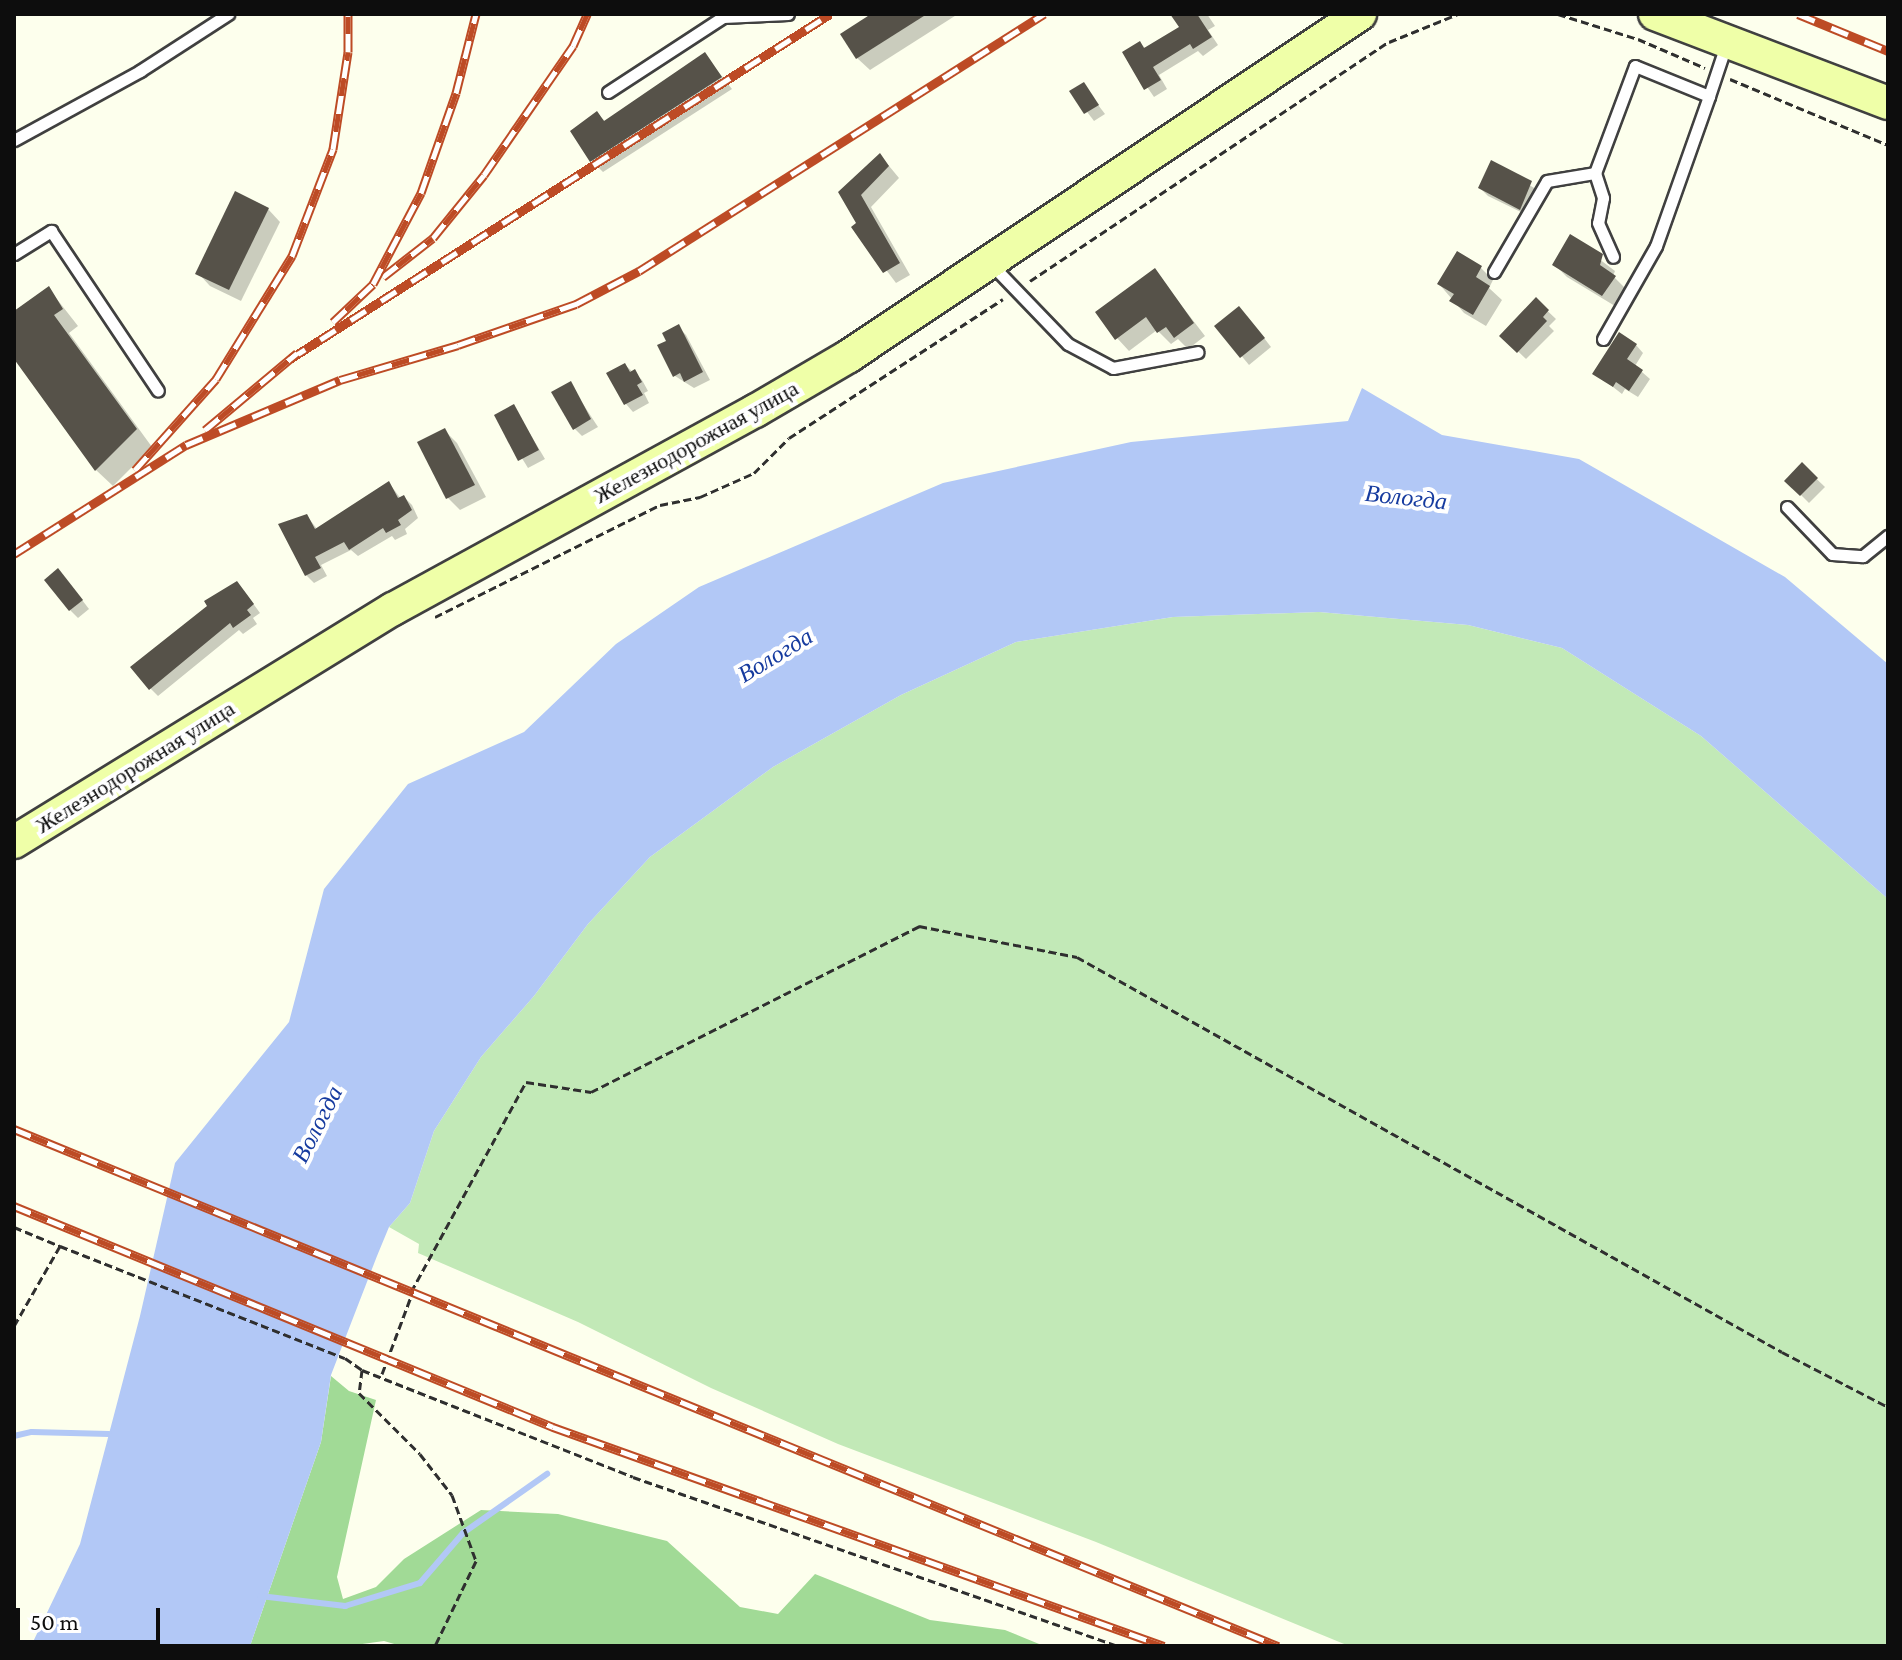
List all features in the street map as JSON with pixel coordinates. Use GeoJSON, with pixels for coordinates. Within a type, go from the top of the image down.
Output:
{"type":"FeatureCollection","features":[{"type":"Feature","properties":{"kind":"main road","name":"Железнодорожная улица"},"geometry":{"type":"LineString","coordinates":[[14,842],[404,602],[782,395],[990,262],[1360,14]]}},
{"type":"Feature","properties":{"kind":"main road"},"geometry":{"type":"LineString","coordinates":[[1655,14],[1888,103]]}},
{"type":"Feature","properties":{"kind":"main road"},"geometry":{"type":"LineString","coordinates":[[14,827],[51,817]]}},
{"type":"Feature","properties":{"kind":"lane"},"geometry":{"type":"LineString","coordinates":[[14,140],[140,71],[228,14]]}},
{"type":"Feature","properties":{"kind":"lane"},"geometry":{"type":"LineString","coordinates":[[608,92],[723,17],[788,14]]}},
{"type":"Feature","properties":{"kind":"lane"},"geometry":{"type":"LineString","coordinates":[[1603,339],[1656,246],[1727,42]]}},
{"type":"Feature","properties":{"kind":"lane"},"geometry":{"type":"LineString","coordinates":[[1613,257],[1598,223],[1603,198],[1595,173],[1635,66],[1709,96]]}},
{"type":"Feature","properties":{"kind":"lane"},"geometry":{"type":"LineString","coordinates":[[1494,272],[1547,181],[1595,173]]}},
{"type":"Feature","properties":{"kind":"lane"},"geometry":{"type":"LineString","coordinates":[[14,254],[51,231],[158,391]]}},
{"type":"Feature","properties":{"kind":"lane"},"geometry":{"type":"LineString","coordinates":[[990,262],[1068,344],[1113,368],[1198,352]]}},
{"type":"Feature","properties":{"kind":"lane"},"geometry":{"type":"LineString","coordinates":[[1787,507],[1832,554],[1863,556],[1888,536]]}},
{"type":"Feature","properties":{"kind":"path"},"geometry":{"type":"LineString","coordinates":[[430,620],[660,505],[700,497],[754,473],[789,438],[1389,42],[1458,14]]}},
{"type":"Feature","properties":{"kind":"path"},"geometry":{"type":"LineString","coordinates":[[381,1375],[411,1292],[526,1082],[591,1092],[919,926],[1077,957],[1782,1352],[1888,1407]]}},
{"type":"Feature","properties":{"kind":"path"},"geometry":{"type":"LineString","coordinates":[[14,1227],[345,1358],[362,1370],[633,1477],[1118,1646]]}},
{"type":"Feature","properties":{"kind":"path"},"geometry":{"type":"LineString","coordinates":[[14,1326],[60,1246]]}},
{"type":"Feature","properties":{"kind":"path"},"geometry":{"type":"LineString","coordinates":[[362,1370],[359,1393],[420,1454],[452,1495],[476,1561],[435,1646]]}},
{"type":"Feature","properties":{"kind":"green space"},"geometry":{"type":"Polygon","coordinates":[[[1319,612],[1468,625],[1562,648],[1701,736],[1888,899],[1888,1646],[1349,1646],[1096,1542],[838,1444],[711,1388],[578,1322],[418,1253],[419,1244],[389,1227],[410,1203],[434,1131],[481,1057],[534,996],[588,924],[650,857],[773,767],[901,695],[1016,642],[1173,617],[1319,612]]]}},
{"type":"Feature","properties":{"kind":"green space"},"geometry":{"type":"Polygon","coordinates":[[[331,1376],[349,1391],[376,1400],[337,1577],[343,1599],[376,1587],[404,1559],[481,1510],[558,1514],[667,1541],[740,1607],[778,1614],[815,1574],[930,1620],[1005,1630],[1044,1646],[401,1646],[384,1641],[348,1646],[250,1646],[321,1442],[331,1376]]]}},
{"type":"Feature","properties":{"kind":"water","name":"Вологда"},"geometry":{"type":"Polygon","coordinates":[[[1362,388],[1442,435],[1579,459],[1785,577],[1888,664],[1888,899],[1701,736],[1562,648],[1468,625],[1319,612],[1173,617],[1016,642],[901,695],[773,767],[650,857],[588,924],[534,996],[481,1057],[434,1131],[410,1203],[389,1227],[377,1256],[331,1375],[321,1442],[250,1646],[31,1646],[80,1544],[140,1316],[175,1163],[289,1022],[324,889],[408,784],[524,732],[616,644],[699,587],[943,483],[1131,442],[1348,421],[1362,388]]]}},
{"type":"Feature","properties":{"kind":"building"},"geometry":{"type":"Polygon","coordinates":[[[871,14],[927,14],[856,59],[840,34],[871,14]]]}},
{"type":"Feature","properties":{"kind":"building"},"geometry":{"type":"Polygon","coordinates":[[[1170,14],[1197,14],[1212,37],[1193,49],[1190,44],[1153,67],[1161,80],[1144,90],[1122,52],[1140,41],[1144,48],[1179,27],[1170,14]]]}},
{"type":"Feature","properties":{"kind":"building"},"geometry":{"type":"Polygon","coordinates":[[[705,52],[722,77],[590,162],[570,131],[597,111],[604,121],[705,52]]]}},
{"type":"Feature","properties":{"kind":"building"},"geometry":{"type":"Polygon","coordinates":[[[1084,82],[1099,105],[1084,114],[1069,91],[1084,82]]]}},
{"type":"Feature","properties":{"kind":"building"},"geometry":{"type":"Polygon","coordinates":[[[880,153],[889,166],[861,195],[900,263],[883,273],[851,227],[856,223],[838,192],[880,153]]]}},
{"type":"Feature","properties":{"kind":"building"},"geometry":{"type":"Polygon","coordinates":[[[1491,160],[1532,181],[1520,210],[1478,188],[1491,160]]]}},
{"type":"Feature","properties":{"kind":"building"},"geometry":{"type":"Polygon","coordinates":[[[235,191],[269,208],[229,290],[195,274],[235,191]]]}},
{"type":"Feature","properties":{"kind":"building"},"geometry":{"type":"Polygon","coordinates":[[[1570,234],[1603,254],[1600,265],[1616,276],[1602,296],[1552,265],[1570,234]]]}},
{"type":"Feature","properties":{"kind":"building"},"geometry":{"type":"Polygon","coordinates":[[[1457,251],[1482,266],[1476,277],[1490,286],[1473,315],[1449,301],[1454,294],[1437,284],[1457,251]]]}},
{"type":"Feature","properties":{"kind":"building"},"geometry":{"type":"Polygon","coordinates":[[[1155,268],[1194,323],[1174,338],[1166,327],[1157,333],[1146,317],[1115,340],[1095,312],[1155,268]]]}},
{"type":"Feature","properties":{"kind":"building"},"geometry":{"type":"Polygon","coordinates":[[[49,286],[63,309],[54,315],[137,429],[95,471],[14,359],[14,311],[49,286]]]}},
{"type":"Feature","properties":{"kind":"building"},"geometry":{"type":"Polygon","coordinates":[[[1536,297],[1549,310],[1543,317],[1547,321],[1517,353],[1499,336],[1536,297]]]}},
{"type":"Feature","properties":{"kind":"building"},"geometry":{"type":"Polygon","coordinates":[[[1239,306],[1265,338],[1240,358],[1214,326],[1239,306]]]}},
{"type":"Feature","properties":{"kind":"building"},"geometry":{"type":"Polygon","coordinates":[[[679,324],[703,372],[684,382],[680,373],[673,377],[657,345],[666,341],[662,333],[679,324]]]}},
{"type":"Feature","properties":{"kind":"building"},"geometry":{"type":"Polygon","coordinates":[[[1619,332],[1637,344],[1627,359],[1643,370],[1629,391],[1616,382],[1613,387],[1592,374],[1619,332]]]}},
{"type":"Feature","properties":{"kind":"building"},"geometry":{"type":"Polygon","coordinates":[[[625,363],[630,372],[635,369],[642,382],[637,385],[643,395],[624,405],[606,373],[625,363]]]}},
{"type":"Feature","properties":{"kind":"building"},"geometry":{"type":"Polygon","coordinates":[[[571,381],[591,419],[573,430],[551,392],[571,381]]]}},
{"type":"Feature","properties":{"kind":"building"},"geometry":{"type":"Polygon","coordinates":[[[514,404],[539,450],[518,461],[494,415],[514,404]]]}},
{"type":"Feature","properties":{"kind":"building"},"geometry":{"type":"Polygon","coordinates":[[[445,428],[475,485],[446,499],[417,442],[445,428]]]}},
{"type":"Feature","properties":{"kind":"building"},"geometry":{"type":"Polygon","coordinates":[[[1802,462],[1818,478],[1800,496],[1784,481],[1802,462]]]}},
{"type":"Feature","properties":{"kind":"building"},"geometry":{"type":"Polygon","coordinates":[[[389,481],[398,498],[404,495],[412,510],[398,520],[401,525],[386,533],[383,528],[349,550],[344,542],[315,557],[321,568],[305,576],[278,524],[307,514],[315,529],[389,481]]]}},
{"type":"Feature","properties":{"kind":"building"},"geometry":{"type":"Polygon","coordinates":[[[58,568],[83,600],[69,611],[44,580],[58,568]]]}},
{"type":"Feature","properties":{"kind":"building"},"geometry":{"type":"Polygon","coordinates":[[[237,581],[254,604],[247,610],[251,615],[233,628],[230,623],[149,690],[130,667],[207,606],[204,601],[237,581]]]}},
{"type":"Feature","properties":{"kind":"waterway"},"geometry":{"type":"LineString","coordinates":[[14,1436],[32,1432],[109,1434]]}},
{"type":"Feature","properties":{"kind":"waterway"},"geometry":{"type":"LineString","coordinates":[[260,1596],[345,1606],[420,1583],[463,1533],[547,1474]]}},
{"type":"Feature","properties":{"kind":"railway"},"geometry":{"type":"LineString","coordinates":[[135,470],[216,379],[292,256],[333,149],[348,52],[348,14]]}},
{"type":"Feature","properties":{"kind":"railway"},"geometry":{"type":"LineString","coordinates":[[333,322],[373,284],[421,193],[456,93],[476,14]]}},
{"type":"Feature","properties":{"kind":"railway"},"geometry":{"type":"LineString","coordinates":[[383,277],[433,238],[484,175],[573,46],[587,14]]}},
{"type":"Feature","properties":{"kind":"railway"},"geometry":{"type":"LineString","coordinates":[[290,359],[830,14]]}},
{"type":"Feature","properties":{"kind":"railway"},"geometry":{"type":"LineString","coordinates":[[14,554],[186,445],[340,380],[458,345],[576,304],[639,271],[1044,14]]}},
{"type":"Feature","properties":{"kind":"railway"},"geometry":{"type":"LineString","coordinates":[[1798,14],[1888,51]]}},
{"type":"Feature","properties":{"kind":"railway"},"geometry":{"type":"LineString","coordinates":[[205,430],[297,353]]}},
{"type":"Feature","properties":{"kind":"railway"},"geometry":{"type":"LineString","coordinates":[[14,1129],[1278,1646]]}},
{"type":"Feature","properties":{"kind":"railway"},"geometry":{"type":"LineString","coordinates":[[14,1206],[553,1427],[1164,1646]]}}]}
